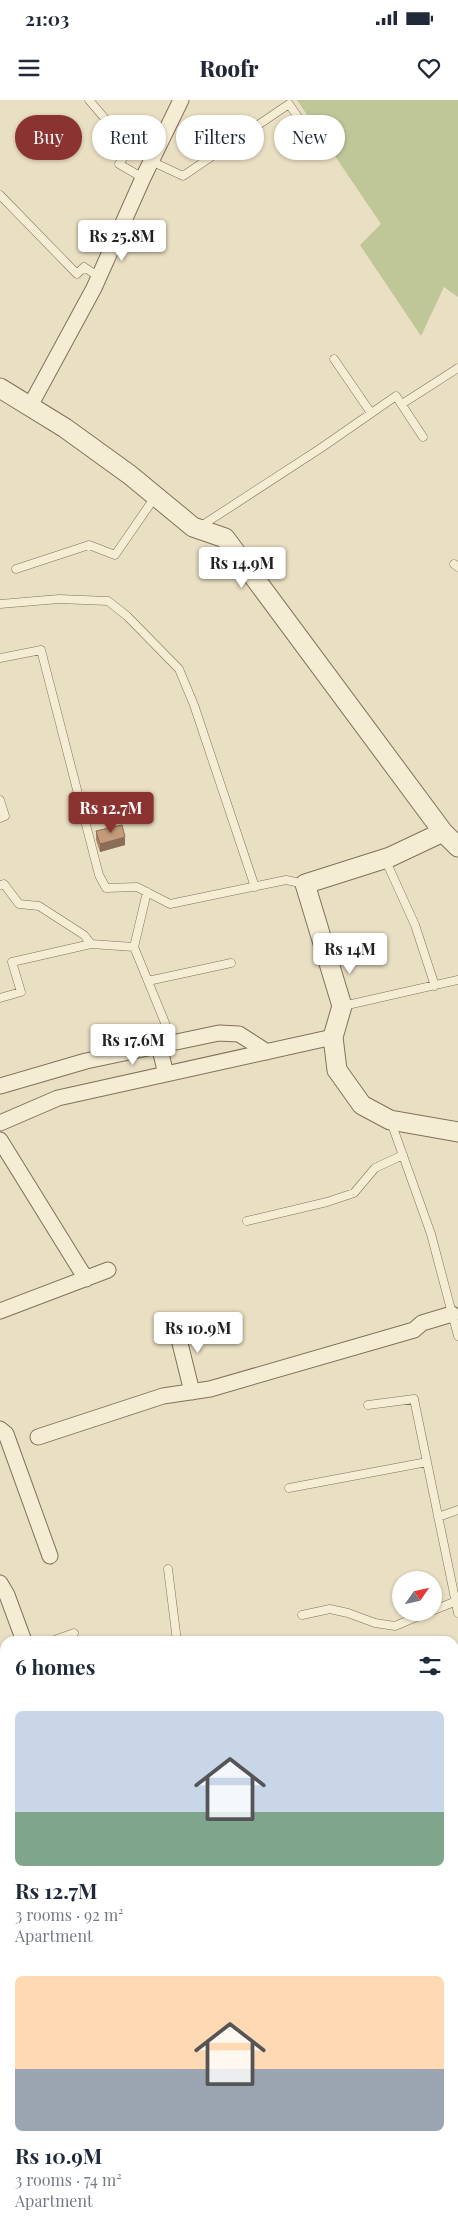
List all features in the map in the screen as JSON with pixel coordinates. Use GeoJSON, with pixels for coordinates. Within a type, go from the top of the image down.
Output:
{"type":"FeatureCollection","features":[{"type":"Feature","properties":{"kind":"street"},"geometry":{"type":"LineString","coordinates":[[30,406],[99,277],[143,178],[181,100]]}},
{"type":"Feature","properties":{"kind":"street"},"geometry":{"type":"LineString","coordinates":[[0,388],[65,428],[130,474],[197,529],[225,538],[444,832],[458,847]]}},
{"type":"Feature","properties":{"kind":"street"},"geometry":{"type":"LineString","coordinates":[[444,832],[385,859],[305,884],[342,1006],[333,1037],[337,1070],[362,1105],[390,1120],[458,1132]]}},
{"type":"Feature","properties":{"kind":"street"},"geometry":{"type":"LineString","coordinates":[[0,1086],[165,1040],[219,1033],[239,1034],[267,1052]]}},
{"type":"Feature","properties":{"kind":"street"},"geometry":{"type":"LineString","coordinates":[[0,1123],[58,1098],[333,1037]]}},
{"type":"Feature","properties":{"kind":"street"},"geometry":{"type":"LineString","coordinates":[[165,1040],[166,1074]]}},
{"type":"Feature","properties":{"kind":"street"},"geometry":{"type":"LineString","coordinates":[[0,1140],[86,1279]]}},
{"type":"Feature","properties":{"kind":"street"},"geometry":{"type":"LineString","coordinates":[[0,1311],[108,1270]]}},
{"type":"Feature","properties":{"kind":"street"},"geometry":{"type":"LineString","coordinates":[[38,1437],[163,1396],[210,1388],[414,1330],[422,1323],[452,1314]]}},
{"type":"Feature","properties":{"kind":"street"},"geometry":{"type":"LineString","coordinates":[[175,1323],[192,1392]]}},
{"type":"Feature","properties":{"kind":"street"},"geometry":{"type":"LineString","coordinates":[[0,1429],[6,1434],[50,1556]]}},
{"type":"Feature","properties":{"kind":"street"},"geometry":{"type":"LineString","coordinates":[[0,1583],[7,1595],[22,1636]]}},
{"type":"Feature","properties":{"kind":"lane"},"geometry":{"type":"LineString","coordinates":[[89,100],[130,148],[119,164],[143,178]]}},
{"type":"Feature","properties":{"kind":"lane"},"geometry":{"type":"LineString","coordinates":[[151,161],[182,176],[289,104],[297,115]]}},
{"type":"Feature","properties":{"kind":"lane"},"geometry":{"type":"LineString","coordinates":[[0,194],[77,274],[84,267],[99,277]]}},
{"type":"Feature","properties":{"kind":"lane"},"geometry":{"type":"LineString","coordinates":[[334,359],[371,413]]}},
{"type":"Feature","properties":{"kind":"lane"},"geometry":{"type":"LineString","coordinates":[[402,404],[458,368]]}},
{"type":"Feature","properties":{"kind":"lane"},"geometry":{"type":"LineString","coordinates":[[197,529],[396,396],[423,437]]}},
{"type":"Feature","properties":{"kind":"lane"},"geometry":{"type":"LineString","coordinates":[[16,569],[89,545],[115,556],[156,496]]}},
{"type":"Feature","properties":{"kind":"lane"},"geometry":{"type":"LineString","coordinates":[[0,604],[59,598],[108,601],[127,616],[179,669],[194,705],[255,886]]}},
{"type":"Feature","properties":{"kind":"lane"},"geometry":{"type":"LineString","coordinates":[[0,658],[41,650],[99,876],[106,888],[137,887],[170,904],[286,880],[305,884]]}},
{"type":"Feature","properties":{"kind":"lane"},"geometry":{"type":"LineString","coordinates":[[0,800],[5,816],[0,818]]}},
{"type":"Feature","properties":{"kind":"lane"},"geometry":{"type":"LineString","coordinates":[[385,859],[415,925],[435,986]]}},
{"type":"Feature","properties":{"kind":"lane"},"geometry":{"type":"LineString","coordinates":[[0,885],[4,884],[19,904],[40,906],[84,935],[91,944]]}},
{"type":"Feature","properties":{"kind":"lane"},"geometry":{"type":"LineString","coordinates":[[147,892],[134,947],[148,981],[165,1040]]}},
{"type":"Feature","properties":{"kind":"lane"},"geometry":{"type":"LineString","coordinates":[[0,998],[21,992],[12,962],[91,944],[134,947]]}},
{"type":"Feature","properties":{"kind":"lane"},"geometry":{"type":"LineString","coordinates":[[148,981],[231,963]]}},
{"type":"Feature","properties":{"kind":"lane"},"geometry":{"type":"LineString","coordinates":[[342,1006],[458,980]]}},
{"type":"Feature","properties":{"kind":"lane"},"geometry":{"type":"LineString","coordinates":[[390,1120],[431,1234],[458,1336]]}},
{"type":"Feature","properties":{"kind":"lane"},"geometry":{"type":"LineString","coordinates":[[247,1221],[328,1202],[354,1193],[375,1168],[403,1155]]}},
{"type":"Feature","properties":{"kind":"lane"},"geometry":{"type":"LineString","coordinates":[[368,1405],[414,1399],[454,1602],[458,1613]]}},
{"type":"Feature","properties":{"kind":"lane"},"geometry":{"type":"LineString","coordinates":[[289,1488],[426,1462]]}},
{"type":"Feature","properties":{"kind":"lane"},"geometry":{"type":"LineString","coordinates":[[438,1517],[458,1510]]}},
{"type":"Feature","properties":{"kind":"lane"},"geometry":{"type":"LineString","coordinates":[[168,1569],[176,1636]]}},
{"type":"Feature","properties":{"kind":"lane"},"geometry":{"type":"LineString","coordinates":[[442,1607],[454,1602]]}},
{"type":"Feature","properties":{"kind":"lane"},"geometry":{"type":"LineString","coordinates":[[302,1615],[330,1609],[348,1613],[375,1623],[395,1626],[407,1621]]}},
{"type":"Feature","properties":{"kind":"lane"},"geometry":{"type":"LineString","coordinates":[[66,1636],[74,1633]]}},
{"type":"Feature","properties":{"kind":"green space"},"geometry":{"type":"Polygon","coordinates":[[[297,100],[458,100],[458,297],[444,287],[421,336],[360,245],[381,224],[338,160],[345,160],[345,115],[307,115],[297,100]]]}},
{"type":"Feature","properties":{"kind":"building"},"geometry":{"type":"Polygon","coordinates":[[[122,825],[125,837],[100,844],[96,831],[122,825]]]}}]}
